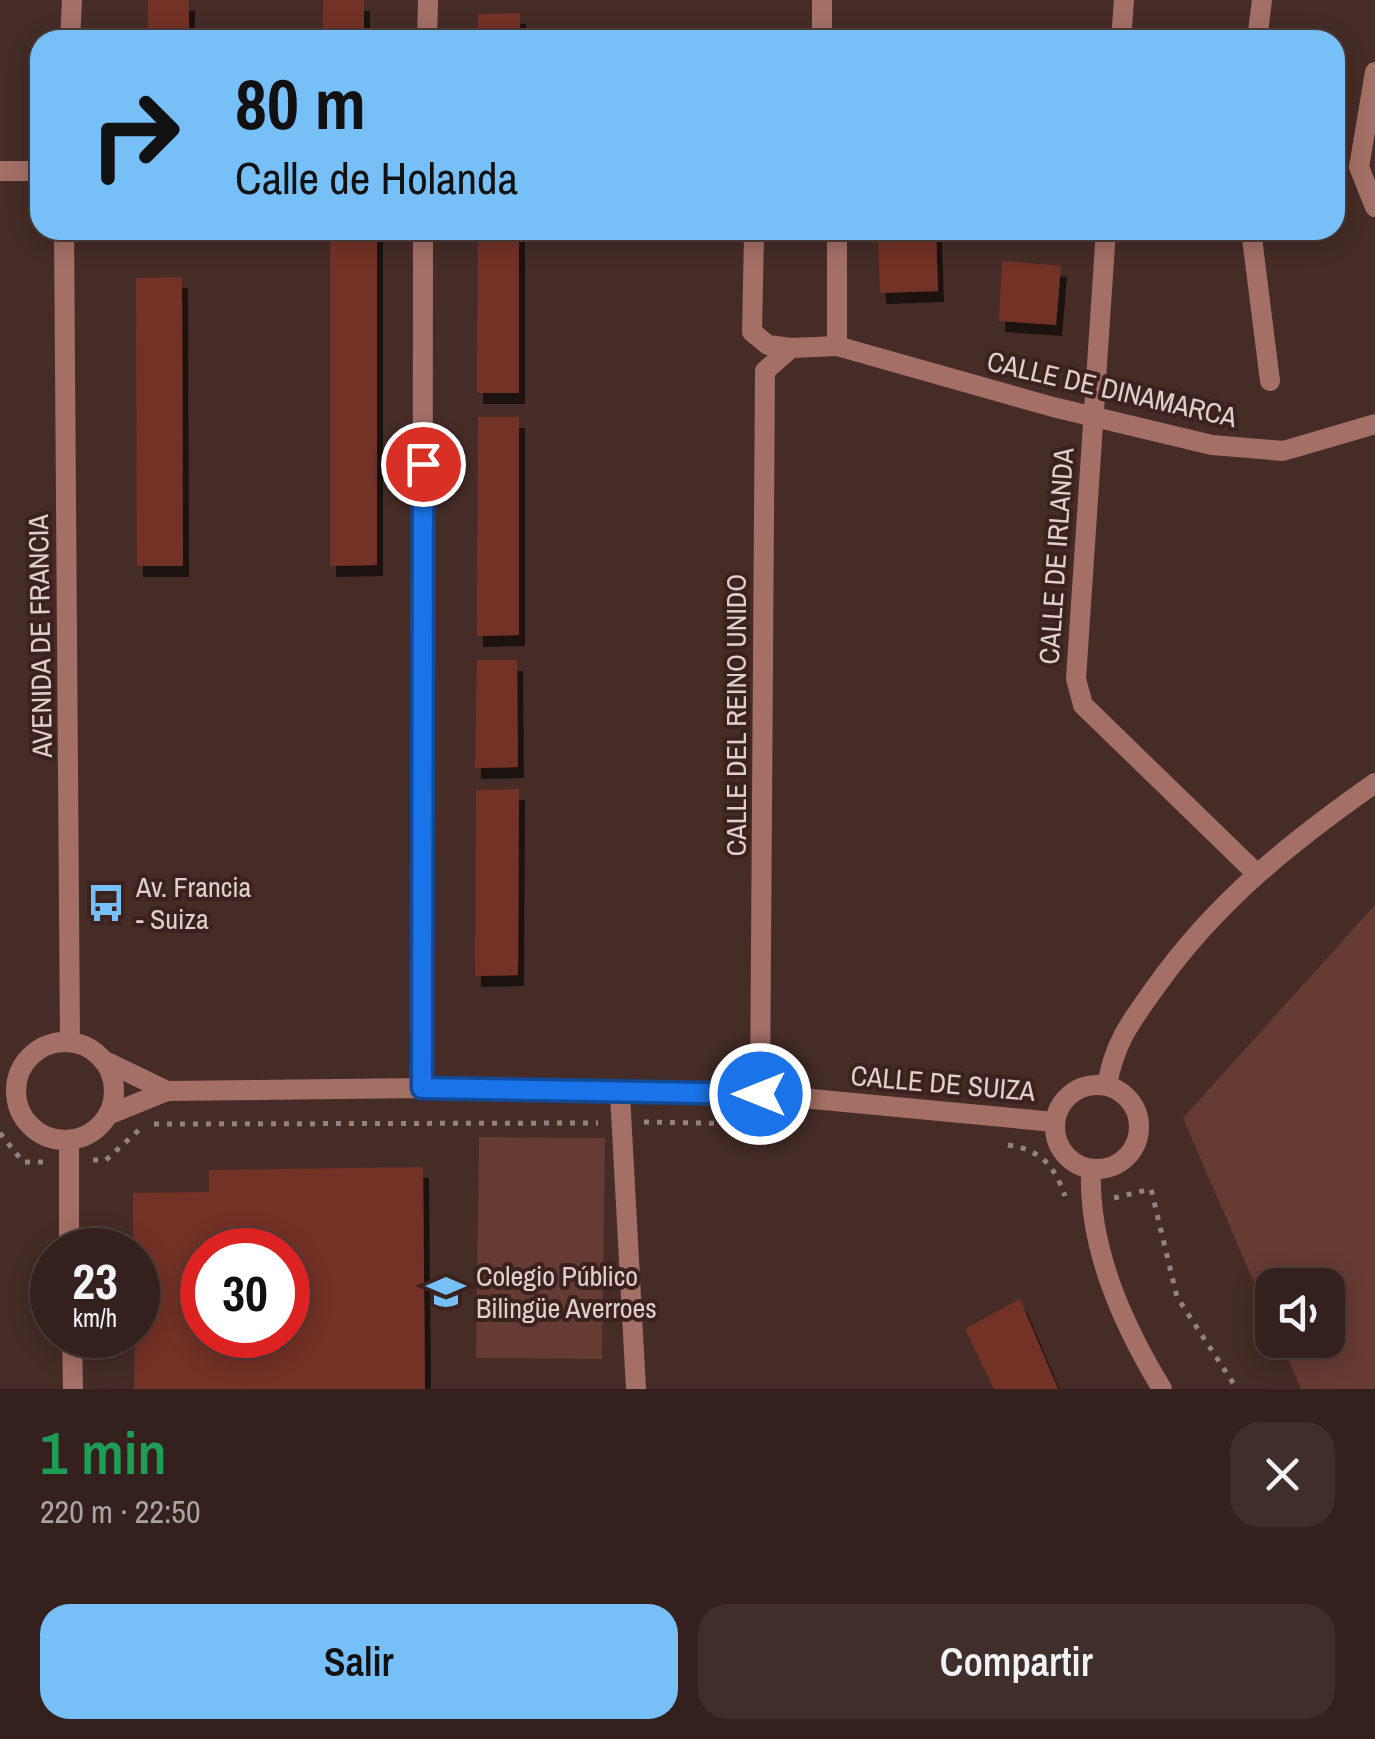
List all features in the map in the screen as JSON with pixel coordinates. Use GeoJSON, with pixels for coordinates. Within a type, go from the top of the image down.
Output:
{"type":"FeatureCollection","features":[{"type":"Feature","properties":{"kind":"street"},"geometry":{"type":"LineString","coordinates":[[70,30],[72,0]]}},
{"type":"Feature","properties":{"kind":"street"},"geometry":{"type":"LineString","coordinates":[[427,30],[428,0]]}},
{"type":"Feature","properties":{"kind":"street"},"geometry":{"type":"LineString","coordinates":[[822,0],[822,30]]}},
{"type":"Feature","properties":{"kind":"street"},"geometry":{"type":"LineString","coordinates":[[1121,30],[1124,0]]}},
{"type":"Feature","properties":{"kind":"street"},"geometry":{"type":"LineString","coordinates":[[1258,30],[1262,0]]}},
{"type":"Feature","properties":{"kind":"street"},"geometry":{"type":"LineString","coordinates":[[1375,72],[1359,167],[1375,206]]}},
{"type":"Feature","properties":{"kind":"street"},"geometry":{"type":"LineString","coordinates":[[0,171],[30,171]]}},
{"type":"Feature","properties":{"kind":"street","name":"AVENIDA DE FRANCIA"},"geometry":{"type":"LineString","coordinates":[[64,240],[70,1042]]}},
{"type":"Feature","properties":{"kind":"street"},"geometry":{"type":"LineString","coordinates":[[422,1088],[423,240]]}},
{"type":"Feature","properties":{"kind":"street"},"geometry":{"type":"LineString","coordinates":[[754,240],[752,332],[768,345],[791,348],[836,346],[837,240]]}},
{"type":"Feature","properties":{"kind":"street","name":"CALLE DE IRLANDA"},"geometry":{"type":"LineString","coordinates":[[1105,240],[1076,679],[1082,706],[1255,872]]}},
{"type":"Feature","properties":{"kind":"street"},"geometry":{"type":"LineString","coordinates":[[1253,240],[1270,381]]}},
{"type":"Feature","properties":{"kind":"street","name":"CALLE DE DINAMARCA"},"geometry":{"type":"LineString","coordinates":[[836,346],[1212,445],[1284,451],[1375,424]]}},
{"type":"Feature","properties":{"kind":"street","name":"CALLE DEL REINO UNIDO"},"geometry":{"type":"LineString","coordinates":[[760,1094],[765,372],[791,348]]}},
{"type":"Feature","properties":{"kind":"street"},"geometry":{"type":"LineString","coordinates":[[1108,1086],[1113,1050],[1204,922],[1255,872],[1375,784]]}},
{"type":"Feature","properties":{"kind":"street"},"geometry":{"type":"LineString","coordinates":[[68,1151],[32,1129],[8,1093],[30,1055],[49,1044],[70,1042],[167,1091]]}},
{"type":"Feature","properties":{"kind":"street"},"geometry":{"type":"LineString","coordinates":[[68,1151],[108,1115],[114,1097],[113,1077],[103,1060]]}},
{"type":"Feature","properties":{"kind":"street"},"geometry":{"type":"LineString","coordinates":[[1108,1086],[1126,1097],[1136,1111],[1136,1142],[1127,1156],[1108,1168],[1078,1167],[1056,1141],[1054,1122],[1066,1098],[1082,1088],[1108,1086]]}},
{"type":"Feature","properties":{"kind":"street","name":"CALLE DE SUIZA"},"geometry":{"type":"LineString","coordinates":[[167,1091],[422,1088],[760,1094],[1054,1122]]}},
{"type":"Feature","properties":{"kind":"street"},"geometry":{"type":"LineString","coordinates":[[108,1115],[167,1091]]}},
{"type":"Feature","properties":{"kind":"street"},"geometry":{"type":"LineString","coordinates":[[620,1094],[636,1389]]}},
{"type":"Feature","properties":{"kind":"street"},"geometry":{"type":"LineString","coordinates":[[68,1151],[70,1228]]}},
{"type":"Feature","properties":{"kind":"street"},"geometry":{"type":"LineString","coordinates":[[1090,1169],[1090,1205],[1104,1264],[1120,1308],[1162,1389]]}},
{"type":"Feature","properties":{"kind":"street"},"geometry":{"type":"LineString","coordinates":[[72,1358],[73,1389]]}},
{"type":"Feature","properties":{"kind":"path"},"geometry":{"type":"LineString","coordinates":[[0,1133],[23,1162],[68,1151],[106,1160],[144,1124],[621,1122],[808,1126]]}},
{"type":"Feature","properties":{"kind":"path"},"geometry":{"type":"LineString","coordinates":[[1003,1144],[1038,1152],[1057,1172],[1070,1210],[1151,1189],[1177,1298],[1237,1389]]}},
{"type":"Feature","properties":{"kind":"shaded area"},"geometry":{"type":"Polygon","coordinates":[[[1375,905],[1375,1389],[1301,1389],[1288,1358],[1345,1358],[1345,1268],[1255,1268],[1255,1285],[1183,1118],[1375,905]]]}},
{"type":"Feature","properties":{"kind":"shaded area"},"geometry":{"type":"Polygon","coordinates":[[[479,1137],[605,1138],[602,1359],[476,1358],[479,1137]]]}},
{"type":"Feature","properties":{"kind":"building"},"geometry":{"type":"Polygon","coordinates":[[[148,0],[189,0],[189,30],[148,30],[148,0]]]}},
{"type":"Feature","properties":{"kind":"building"},"geometry":{"type":"Polygon","coordinates":[[[323,0],[364,0],[364,30],[323,30],[323,0]]]}},
{"type":"Feature","properties":{"kind":"building"},"geometry":{"type":"Polygon","coordinates":[[[520,13],[520,30],[478,30],[478,14],[520,13]]]}},
{"type":"Feature","properties":{"kind":"building"},"geometry":{"type":"Polygon","coordinates":[[[330,240],[377,240],[377,565],[330,566],[330,240]]]}},
{"type":"Feature","properties":{"kind":"building"},"geometry":{"type":"Polygon","coordinates":[[[478,240],[519,240],[519,393],[477,393],[478,240]]]}},
{"type":"Feature","properties":{"kind":"building"},"geometry":{"type":"Polygon","coordinates":[[[878,240],[936,240],[938,291],[880,293],[878,240]]]}},
{"type":"Feature","properties":{"kind":"building"},"geometry":{"type":"Polygon","coordinates":[[[1002,261],[1061,266],[1056,325],[999,321],[1002,261]]]}},
{"type":"Feature","properties":{"kind":"building"},"geometry":{"type":"Polygon","coordinates":[[[182,277],[183,566],[137,566],[136,278],[182,277]]]}},
{"type":"Feature","properties":{"kind":"building"},"geometry":{"type":"Polygon","coordinates":[[[478,417],[519,417],[519,635],[477,636],[478,417]]]}},
{"type":"Feature","properties":{"kind":"building"},"geometry":{"type":"Polygon","coordinates":[[[477,660],[517,660],[518,767],[475,768],[477,660]]]}},
{"type":"Feature","properties":{"kind":"building"},"geometry":{"type":"Polygon","coordinates":[[[519,789],[518,975],[475,976],[476,790],[519,789]]]}},
{"type":"Feature","properties":{"kind":"building"},"geometry":{"type":"Polygon","coordinates":[[[423,1167],[425,1389],[134,1389],[135,1358],[160,1358],[160,1228],[133,1228],[133,1193],[209,1192],[209,1170],[423,1167]]]}},
{"type":"Feature","properties":{"kind":"building"},"geometry":{"type":"Polygon","coordinates":[[[1020,1299],[1058,1389],[994,1389],[965,1329],[1020,1299]]]}},
{"type":"Feature","properties":{"kind":"place","name":"Av. Francia - Suiza"},"geometry":{"type":"Point","coordinates":[106,903]}},
{"type":"Feature","properties":{"kind":"place","name":"Colegio Público Bilingüe Averroes"},"geometry":{"type":"Point","coordinates":[446,1292]}},
{"type":"Feature","properties":{"kind":"route"},"geometry":{"type":"LineString","coordinates":[[423,464],[422,1088],[760,1094]]}}]}
